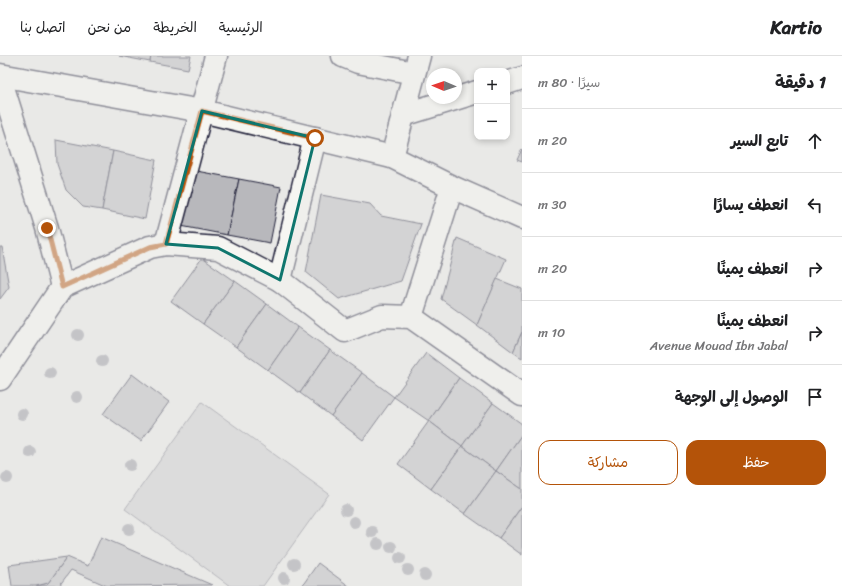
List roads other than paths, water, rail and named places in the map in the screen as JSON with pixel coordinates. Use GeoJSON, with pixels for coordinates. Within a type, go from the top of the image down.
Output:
{"type":"FeatureCollection","features":[{"type":"Feature","properties":{"kind":"street"},"geometry":{"type":"LineString","coordinates":[[166,244],[216,56]]}},
{"type":"Feature","properties":{"kind":"street"},"geometry":{"type":"LineString","coordinates":[[343,56],[358,62],[417,65],[392,156]]}},
{"type":"Feature","properties":{"kind":"street"},"geometry":{"type":"LineString","coordinates":[[0,75],[202,111],[392,156],[452,187],[522,218]]}},
{"type":"Feature","properties":{"kind":"street"},"geometry":{"type":"LineString","coordinates":[[0,78],[47,228],[62,287]]}},
{"type":"Feature","properties":{"kind":"street"},"geometry":{"type":"LineString","coordinates":[[510,82],[522,78]]}},
{"type":"Feature","properties":{"kind":"street"},"geometry":{"type":"LineString","coordinates":[[403,116],[474,93]]}},
{"type":"Feature","properties":{"kind":"street"},"geometry":{"type":"LineString","coordinates":[[280,280],[315,138]]}},
{"type":"Feature","properties":{"kind":"street"},"geometry":{"type":"LineString","coordinates":[[412,317],[452,187]]}},
{"type":"Feature","properties":{"kind":"street"},"geometry":{"type":"LineString","coordinates":[[0,379],[62,287],[150,247],[166,244],[218,248],[280,280],[345,331],[382,316],[412,317],[522,395]]}}]}
